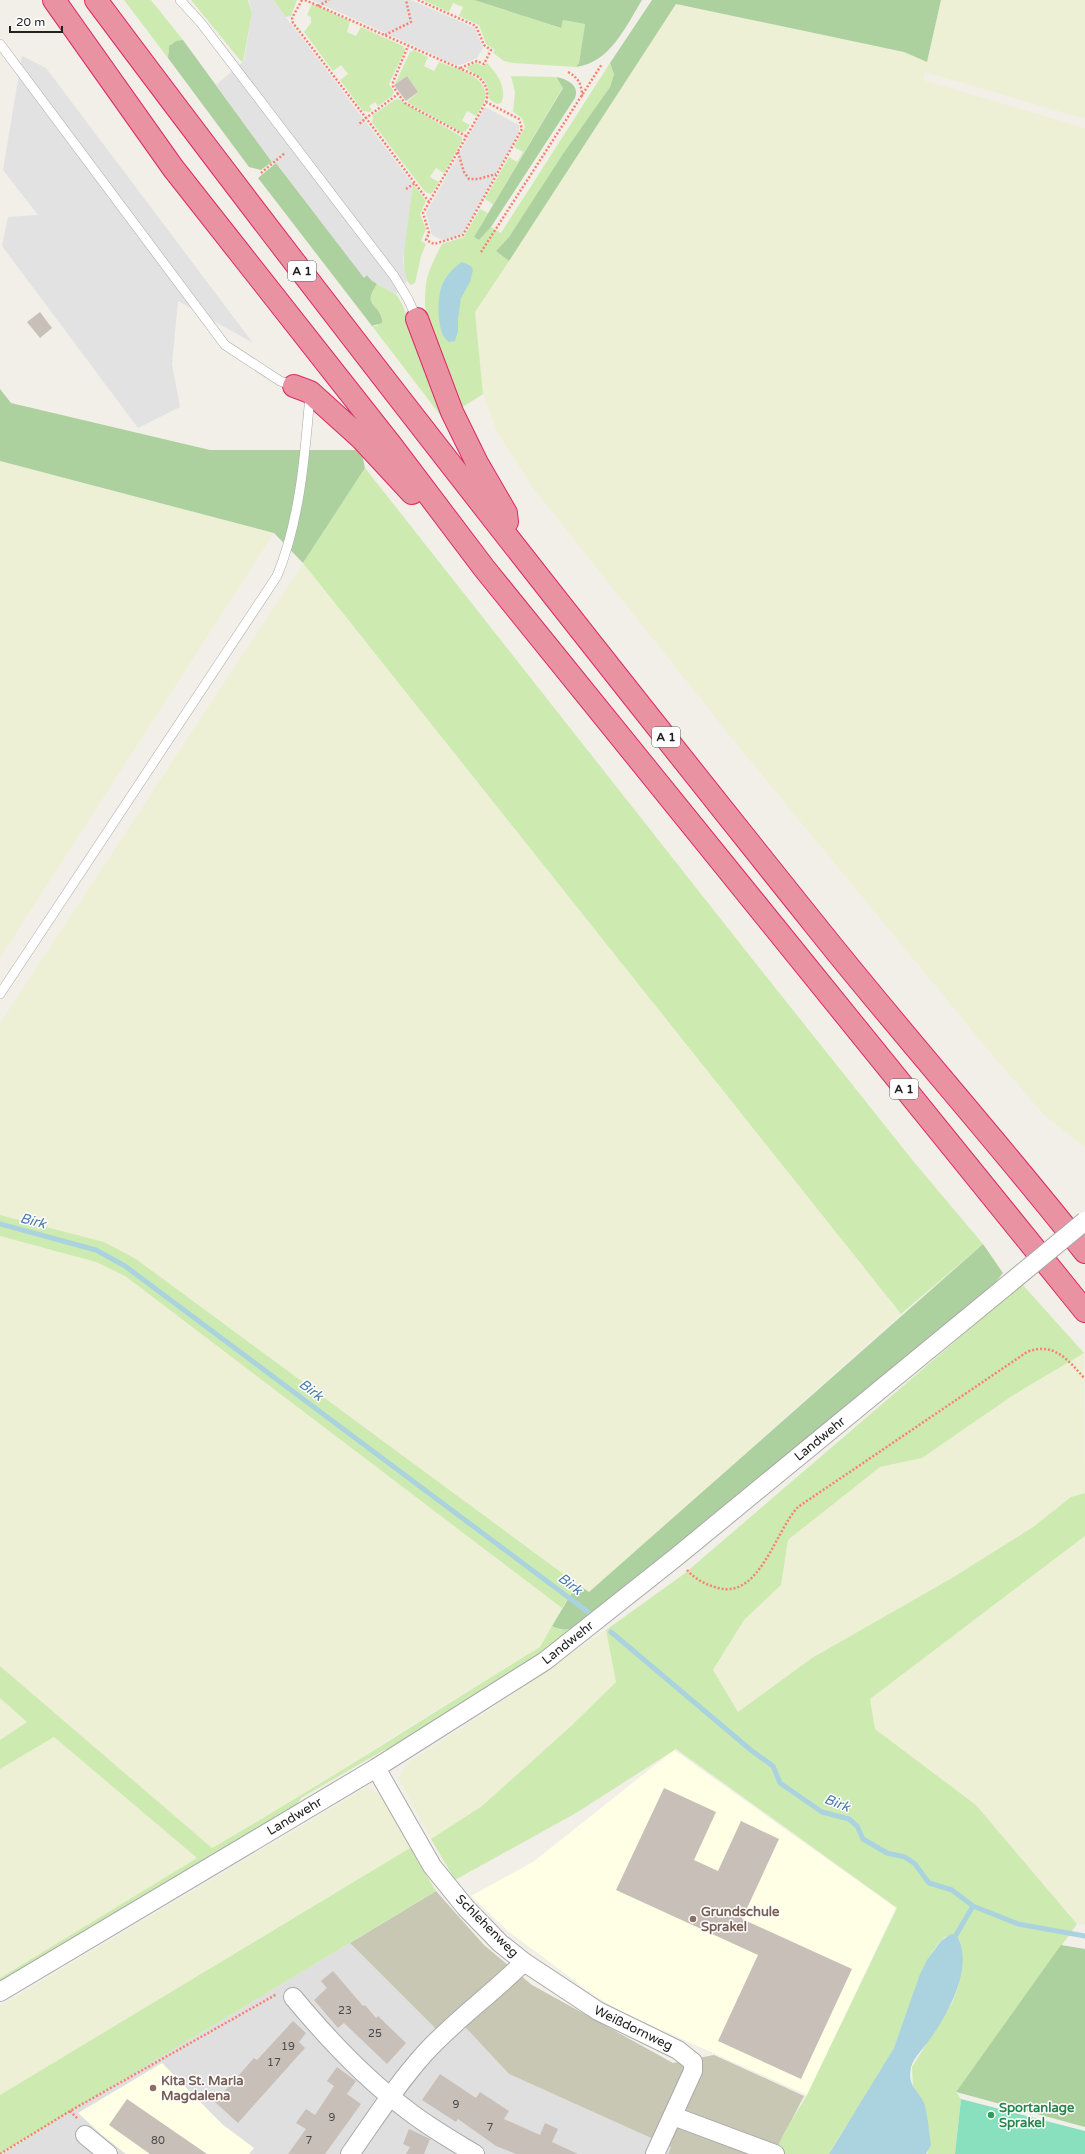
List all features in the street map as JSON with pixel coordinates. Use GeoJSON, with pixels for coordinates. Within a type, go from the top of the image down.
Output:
{"type":"FeatureCollection","features":[{"type":"Feature","properties":{"kind":"highway","name":"A 1"},"geometry":{"type":"LineString","coordinates":[[54,0],[174,168],[391,444],[484,568],[1085,1311]]}},
{"type":"Feature","properties":{"kind":"highway","name":"A 1"},"geometry":{"type":"LineString","coordinates":[[96,0],[203,144],[511,540],[822,934],[1085,1252]]}},
{"type":"Feature","properties":{"kind":"highway"},"geometry":{"type":"LineString","coordinates":[[417,319],[452,412],[477,463],[506,513],[511,540]]}},
{"type":"Feature","properties":{"kind":"highway"},"geometry":{"type":"LineString","coordinates":[[302,389],[361,438],[484,568]]}},
{"type":"Feature","properties":{"kind":"street","name":"Landwehr"},"geometry":{"type":"LineString","coordinates":[[0,1992],[376,1768],[545,1661],[675,1558],[1085,1221]]}},
{"type":"Feature","properties":{"kind":"street","name":"Schlehenweg"},"geometry":{"type":"LineString","coordinates":[[350,2154],[415,2064],[452,2025],[494,1991],[524,1962],[500,1943],[466,1908],[432,1866],[413,1830],[376,1768]]}},
{"type":"Feature","properties":{"kind":"street","name":"Weißdornweg"},"geometry":{"type":"LineString","coordinates":[[524,1962],[598,2011],[678,2050],[690,2058],[693,2062],[693,2071],[655,2154]]}},
{"type":"Feature","properties":{"kind":"street"},"geometry":{"type":"LineString","coordinates":[[286,1995],[339,2050],[390,2097],[430,2126],[475,2154]]}},
{"type":"Feature","properties":{"kind":"street"},"geometry":{"type":"LineString","coordinates":[[673,2116],[775,2154]]}},
{"type":"Feature","properties":{"kind":"street"},"geometry":{"type":"LineString","coordinates":[[85,2135],[108,2154]]}},
{"type":"Feature","properties":{"kind":"lane"},"geometry":{"type":"LineString","coordinates":[[180,0],[201,23],[294,147],[394,276],[408,299],[417,319]]}},
{"type":"Feature","properties":{"kind":"lane"},"geometry":{"type":"LineString","coordinates":[[0,44],[225,345],[280,381],[302,389],[305,452],[292,530],[277,576],[0,994]]}},
{"type":"Feature","properties":{"kind":"path"},"geometry":{"type":"LineString","coordinates":[[302,0],[292,18],[293,23],[429,202]]}},
{"type":"Feature","properties":{"kind":"path"},"geometry":{"type":"LineString","coordinates":[[305,0],[477,76],[484,82],[487,90],[486,102],[423,213],[429,233],[426,240],[434,244],[462,236],[523,127],[519,119],[486,102]]}},
{"type":"Feature","properties":{"kind":"path"},"geometry":{"type":"LineString","coordinates":[[318,6],[329,0]]}},
{"type":"Feature","properties":{"kind":"path"},"geometry":{"type":"LineString","coordinates":[[385,35],[411,22],[406,0]]}},
{"type":"Feature","properties":{"kind":"path"},"geometry":{"type":"LineString","coordinates":[[418,0],[476,26],[484,45],[491,50],[484,64],[477,61],[460,69]]}},
{"type":"Feature","properties":{"kind":"path"},"geometry":{"type":"LineString","coordinates":[[408,46],[393,82],[393,86],[398,94],[405,103],[466,136]]}},
{"type":"Feature","properties":{"kind":"path"},"geometry":{"type":"LineString","coordinates":[[481,252],[582,98],[602,64]]}},
{"type":"Feature","properties":{"kind":"path"},"geometry":{"type":"LineString","coordinates":[[568,72],[576,77],[580,84],[582,98]]}},
{"type":"Feature","properties":{"kind":"path"},"geometry":{"type":"LineString","coordinates":[[358,125],[398,94]]}},
{"type":"Feature","properties":{"kind":"path"},"geometry":{"type":"LineString","coordinates":[[261,173],[294,147]]}},
{"type":"Feature","properties":{"kind":"path"},"geometry":{"type":"LineString","coordinates":[[458,152],[464,172],[469,179],[478,179],[497,174]]}},
{"type":"Feature","properties":{"kind":"path"},"geometry":{"type":"LineString","coordinates":[[406,189],[415,183]]}},
{"type":"Feature","properties":{"kind":"path"},"geometry":{"type":"LineString","coordinates":[[675,1558],[690,1574],[707,1585],[727,1590],[742,1586],[758,1572],[788,1519],[798,1507],[1027,1352],[1041,1349],[1060,1353],[1085,1380]]}},
{"type":"Feature","properties":{"kind":"path"},"geometry":{"type":"LineString","coordinates":[[0,2154],[70,2111],[286,1995]]}},
{"type":"Feature","properties":{"kind":"shaded area"},"geometry":{"type":"Polygon","coordinates":[[[249,0],[273,0],[413,184],[403,261],[407,281],[396,294],[372,281],[367,275],[364,278],[276,163],[272,162],[216,85],[244,61],[252,13],[249,0]]]}},
{"type":"Feature","properties":{"kind":"shaded area"},"geometry":{"type":"Polygon","coordinates":[[[312,0],[411,0],[475,28],[483,48],[477,58],[460,65],[456,65],[312,0]]]}},
{"type":"Feature","properties":{"kind":"shaded area"},"geometry":{"type":"Polygon","coordinates":[[[941,0],[1085,0],[1085,119],[925,72],[923,80],[1085,128],[1085,1148],[1043,1114],[998,1062],[738,746],[533,488],[497,432],[483,394],[475,312],[676,4],[904,52],[927,62],[941,0]]]}},
{"type":"Feature","properties":{"kind":"shaded area"},"geometry":{"type":"Polygon","coordinates":[[[22,56],[46,68],[253,343],[178,301],[172,364],[180,407],[138,428],[2,246],[8,217],[38,215],[3,170],[22,56]]]}},
{"type":"Feature","properties":{"kind":"shaded area"},"geometry":{"type":"Polygon","coordinates":[[[485,107],[519,125],[519,132],[462,235],[442,240],[432,235],[426,213],[485,107]]]}},
{"type":"Feature","properties":{"kind":"shaded area"},"geometry":{"type":"Polygon","coordinates":[[[0,461],[274,533],[0,958],[0,461]]]}},
{"type":"Feature","properties":{"kind":"shaded area"},"geometry":{"type":"Polygon","coordinates":[[[303,563],[901,1314],[589,1593],[136,1259],[104,1242],[0,1215],[0,1023],[303,563]]]}},
{"type":"Feature","properties":{"kind":"shaded area"},"geometry":{"type":"Polygon","coordinates":[[[0,1236],[96,1262],[125,1276],[562,1608],[540,1647],[394,1736],[294,1801],[212,1848],[0,1666],[0,1236]]]}},
{"type":"Feature","properties":{"kind":"shaded area"},"geometry":{"type":"Polygon","coordinates":[[[1084,1353],[1085,1493],[1071,1497],[1033,1527],[952,1578],[812,1658],[738,1712],[713,1670],[744,1620],[781,1585],[788,1540],[880,1467],[922,1458],[1012,1396],[1084,1353]]]}},
{"type":"Feature","properties":{"kind":"shaded area"},"geometry":{"type":"Polygon","coordinates":[[[1085,1536],[1085,1925],[1077,1924],[976,1805],[875,1729],[870,1699],[1085,1536]]]}},
{"type":"Feature","properties":{"kind":"shaded area"},"geometry":{"type":"Polygon","coordinates":[[[606,1630],[617,1682],[570,1727],[482,1806],[431,1839],[398,1778],[409,1762],[497,1705],[606,1630]]]}},
{"type":"Feature","properties":{"kind":"shaded area"},"geometry":{"type":"Polygon","coordinates":[[[0,1698],[27,1722],[0,1740],[0,1698]]]}},
{"type":"Feature","properties":{"kind":"shaded area"},"geometry":{"type":"Polygon","coordinates":[[[54,1737],[197,1858],[0,1978],[0,1769],[54,1737]]]}},
{"type":"Feature","properties":{"kind":"shaded area","name":"Grundschule Sprakel"},"geometry":{"type":"Polygon","coordinates":[[[674,1750],[896,1908],[807,2095],[624,2013],[595,1996],[508,1931],[471,1896],[533,1862],[674,1750]]]}},
{"type":"Feature","properties":{"kind":"shaded area"},"geometry":{"type":"Polygon","coordinates":[[[367,1787],[381,1796],[410,1848],[0,2095],[0,2006],[367,1787]]]}},
{"type":"Feature","properties":{"kind":"shaded area"},"geometry":{"type":"Polygon","coordinates":[[[436,1891],[484,1945],[532,1985],[673,2063],[714,2055],[804,2096],[774,2154],[668,2154],[671,2147],[509,2074],[452,2013],[436,2029],[350,1943],[436,1891]]]}},
{"type":"Feature","properties":{"kind":"shaded area"},"geometry":{"type":"Polygon","coordinates":[[[350,1943],[436,2029],[452,2013],[509,2074],[671,2147],[668,2154],[3,2154],[70,2111],[350,1943]]]}},
{"type":"Feature","properties":{"kind":"shaded area","name":"Kita St. Maria Magdalena"},"geometry":{"type":"Polygon","coordinates":[[[162,2063],[222,2124],[254,2148],[249,2154],[126,2154],[78,2113],[162,2063]]]}},
{"type":"Feature","properties":{"kind":"green space"},"geometry":{"type":"Polygon","coordinates":[[[124,0],[151,0],[183,40],[172,43],[168,51],[168,58],[124,0]]]}},
{"type":"Feature","properties":{"kind":"green space"},"geometry":{"type":"Polygon","coordinates":[[[191,0],[248,0],[252,13],[243,62],[240,60],[191,0]]]}},
{"type":"Feature","properties":{"kind":"green space"},"geometry":{"type":"Polygon","coordinates":[[[273,0],[297,0],[291,16],[286,17],[273,0]]]}},
{"type":"Feature","properties":{"kind":"green space"},"geometry":{"type":"Polygon","coordinates":[[[423,0],[474,0],[560,28],[563,20],[585,24],[579,63],[576,67],[513,63],[504,61],[493,53],[495,50],[486,44],[479,25],[459,16],[463,7],[453,3],[449,12],[423,0]]]}},
{"type":"Feature","properties":{"kind":"green space"},"geometry":{"type":"Polygon","coordinates":[[[474,0],[642,0],[623,32],[608,51],[588,64],[576,67],[579,63],[585,24],[563,20],[561,28],[474,0]]]}},
{"type":"Feature","properties":{"kind":"green space"},"geometry":{"type":"Polygon","coordinates":[[[652,0],[941,0],[927,62],[904,52],[676,4],[509,261],[496,251],[509,237],[563,154],[610,87],[614,74],[610,63],[652,0]]]}},
{"type":"Feature","properties":{"kind":"green space"},"geometry":{"type":"Polygon","coordinates":[[[312,4],[350,21],[347,32],[356,36],[361,27],[403,46],[405,50],[389,84],[394,92],[392,96],[378,106],[375,102],[369,106],[372,110],[370,112],[363,111],[340,80],[348,74],[341,65],[333,71],[304,32],[311,23],[311,17],[307,15],[312,4]]]}},
{"type":"Feature","properties":{"kind":"green space"},"geometry":{"type":"Polygon","coordinates":[[[183,40],[272,162],[261,170],[249,167],[168,58],[169,46],[176,41],[183,40]]]}},
{"type":"Feature","properties":{"kind":"green space"},"geometry":{"type":"Polygon","coordinates":[[[414,50],[428,57],[424,66],[434,71],[439,62],[470,74],[482,84],[485,91],[483,105],[476,116],[467,111],[462,121],[470,125],[466,131],[461,132],[407,102],[418,92],[407,76],[395,84],[410,52],[414,50]]]}},
{"type":"Feature","properties":{"kind":"green space"},"geometry":{"type":"Polygon","coordinates":[[[476,63],[483,66],[487,63],[498,76],[503,92],[501,103],[497,104],[489,99],[484,80],[467,69],[467,67],[476,63]]]}},
{"type":"Feature","properties":{"kind":"green space"},"geometry":{"type":"Polygon","coordinates":[[[610,63],[614,74],[610,87],[509,237],[496,251],[509,261],[475,312],[483,394],[458,410],[439,364],[429,333],[426,317],[426,284],[430,268],[442,244],[464,237],[480,209],[488,213],[493,204],[485,199],[509,157],[517,162],[523,152],[514,147],[525,127],[522,118],[513,112],[515,92],[511,76],[555,77],[563,87],[474,237],[479,240],[491,227],[501,233],[610,63]]]}},
{"type":"Feature","properties":{"kind":"green space"},"geometry":{"type":"Polygon","coordinates":[[[556,77],[572,83],[576,90],[575,98],[491,227],[479,240],[474,237],[563,88],[556,77]]]}},
{"type":"Feature","properties":{"kind":"green space"},"geometry":{"type":"Polygon","coordinates":[[[398,99],[462,137],[462,141],[444,173],[436,168],[430,177],[439,182],[431,194],[425,192],[372,122],[373,115],[394,100],[398,99]]]}},
{"type":"Feature","properties":{"kind":"green space"},"geometry":{"type":"Polygon","coordinates":[[[276,163],[364,277],[367,275],[377,284],[373,291],[371,301],[380,314],[382,323],[372,326],[258,178],[276,163]]]}},
{"type":"Feature","properties":{"kind":"green space"},"geometry":{"type":"Polygon","coordinates":[[[413,184],[426,201],[420,214],[426,229],[421,241],[426,244],[421,256],[415,283],[411,285],[406,278],[404,253],[413,184]]]}},
{"type":"Feature","properties":{"kind":"green space"},"geometry":{"type":"Polygon","coordinates":[[[377,284],[396,294],[402,304],[435,388],[444,420],[372,326],[377,326],[382,319],[371,301],[373,291],[377,284]]]}},
{"type":"Feature","properties":{"kind":"green space"},"geometry":{"type":"Polygon","coordinates":[[[0,389],[11,403],[210,450],[361,450],[365,468],[303,563],[274,533],[0,461],[0,389]]]}},
{"type":"Feature","properties":{"kind":"green space"},"geometry":{"type":"Polygon","coordinates":[[[365,468],[757,965],[914,1162],[983,1244],[901,1314],[303,563],[365,468]]]}},
{"type":"Feature","properties":{"kind":"green space"},"geometry":{"type":"Polygon","coordinates":[[[0,1215],[104,1242],[136,1259],[577,1584],[562,1608],[125,1276],[96,1262],[0,1236],[0,1215]]]}},
{"type":"Feature","properties":{"kind":"green space"},"geometry":{"type":"Polygon","coordinates":[[[983,1244],[1003,1273],[987,1293],[583,1625],[567,1630],[552,1626],[577,1584],[589,1592],[983,1244]]]}},
{"type":"Feature","properties":{"kind":"green space"},"geometry":{"type":"Polygon","coordinates":[[[1022,1284],[1084,1353],[1012,1396],[922,1458],[880,1467],[788,1540],[781,1585],[744,1620],[713,1670],[738,1712],[812,1658],[952,1578],[1033,1527],[1071,1497],[1085,1493],[1085,1536],[870,1699],[875,1729],[976,1805],[1077,1924],[956,2092],[961,2099],[955,2154],[926,2154],[928,2153],[920,2097],[913,2088],[912,2067],[952,2003],[957,1990],[960,1975],[946,1936],[935,1948],[920,1975],[906,2019],[887,2062],[829,2154],[774,2154],[784,2133],[807,2095],[897,1908],[676,1749],[576,1813],[455,1880],[431,1839],[482,1806],[570,1727],[616,1682],[606,1630],[684,1574],[1022,1284]]]}},
{"type":"Feature","properties":{"kind":"green space"},"geometry":{"type":"Polygon","coordinates":[[[552,1626],[560,1630],[570,1630],[558,1644],[390,1749],[384,1750],[301,1798],[295,1808],[0,1986],[0,1978],[197,1858],[54,1737],[0,1769],[0,1740],[27,1722],[0,1698],[0,1666],[212,1848],[336,1774],[540,1647],[552,1626]]]}},
{"type":"Feature","properties":{"kind":"green space"},"geometry":{"type":"Polygon","coordinates":[[[410,1848],[436,1891],[0,2154],[0,2095],[410,1848]]]}},
{"type":"Feature","properties":{"kind":"green space"},"geometry":{"type":"Polygon","coordinates":[[[1061,1945],[1085,1949],[1085,2127],[956,2092],[1061,1945]]]}},
{"type":"Feature","properties":{"kind":"green space","name":"Sportanlage Sprakel"},"geometry":{"type":"Polygon","coordinates":[[[961,2099],[1085,2131],[1085,2154],[955,2154],[961,2099]]]}},
{"type":"Feature","properties":{"kind":"water"},"geometry":{"type":"Polygon","coordinates":[[[462,262],[471,266],[473,270],[470,282],[461,298],[458,331],[455,341],[449,342],[442,332],[440,324],[440,291],[448,275],[462,262]]]}},
{"type":"Feature","properties":{"kind":"water"},"geometry":{"type":"Polygon","coordinates":[[[951,1934],[956,1935],[961,1947],[963,1960],[957,1989],[951,2004],[937,2029],[914,2060],[910,2074],[910,2080],[924,2103],[931,2145],[926,2154],[829,2154],[894,2048],[920,1974],[927,1960],[941,1941],[951,1934]]]}},
{"type":"Feature","properties":{"kind":"building"},"geometry":{"type":"Polygon","coordinates":[[[407,76],[418,92],[406,101],[394,85],[407,76]]]}},
{"type":"Feature","properties":{"kind":"building"},"geometry":{"type":"Polygon","coordinates":[[[40,312],[52,328],[40,338],[27,322],[40,312]]]}},
{"type":"Feature","properties":{"kind":"building"},"geometry":{"type":"Polygon","coordinates":[[[664,1788],[716,1812],[694,1860],[718,1871],[741,1821],[779,1839],[742,1919],[852,1969],[801,2079],[718,2041],[758,1955],[616,1890],[664,1788]]]}},
{"type":"Feature","properties":{"kind":"building"},"geometry":{"type":"Polygon","coordinates":[[[333,1971],[363,2006],[365,2005],[376,2018],[378,2016],[406,2043],[387,2064],[344,2023],[338,2028],[314,2000],[327,1988],[321,1981],[333,1971]]]}},
{"type":"Feature","properties":{"kind":"building"},"geometry":{"type":"Polygon","coordinates":[[[293,2021],[306,2033],[299,2042],[305,2048],[238,2123],[215,2102],[254,2058],[257,2060],[293,2021]]]}},
{"type":"Feature","properties":{"kind":"building"},"geometry":{"type":"Polygon","coordinates":[[[337,2067],[356,2081],[347,2094],[361,2104],[325,2154],[288,2154],[306,2129],[296,2123],[306,2109],[315,2115],[334,2086],[327,2081],[337,2067]]]}},
{"type":"Feature","properties":{"kind":"building"},"geometry":{"type":"Polygon","coordinates":[[[440,2074],[476,2098],[480,2092],[509,2111],[504,2119],[540,2135],[545,2123],[558,2129],[552,2142],[578,2154],[516,2154],[496,2146],[458,2119],[456,2122],[422,2100],[440,2074]]]}},
{"type":"Feature","properties":{"kind":"building"},"geometry":{"type":"Polygon","coordinates":[[[127,2099],[207,2154],[150,2154],[109,2125],[127,2099]]]}},
{"type":"Feature","properties":{"kind":"building"},"geometry":{"type":"Polygon","coordinates":[[[409,2129],[430,2139],[424,2154],[406,2154],[410,2147],[403,2144],[409,2129]]]}},
{"type":"Feature","properties":{"kind":"waterway","name":"Birk"},"geometry":{"type":"LineString","coordinates":[[0,1224],[96,1250],[125,1266],[588,1612]]}},
{"type":"Feature","properties":{"kind":"waterway","name":"Birk"},"geometry":{"type":"LineString","coordinates":[[611,1632],[752,1751],[773,1766],[780,1783],[822,1812],[849,1819],[857,1826],[863,1839],[887,1853],[905,1857],[915,1864],[929,1883],[952,1890],[973,1906],[1018,1924],[1085,1936]]}},
{"type":"Feature","properties":{"kind":"waterway"},"geometry":{"type":"LineString","coordinates":[[956,1935],[973,1906]]}},
{"type":"Feature","properties":{"kind":"place","name":"Grundschule Sprakel"},"geometry":{"type":"Point","coordinates":[693,1919]}},
{"type":"Feature","properties":{"kind":"place","name":"Kita St. Maria Magdalena"},"geometry":{"type":"Point","coordinates":[153,2088]}},
{"type":"Feature","properties":{"kind":"place","name":"Sportanlage Sprakel"},"geometry":{"type":"Point","coordinates":[991,2115]}}]}
